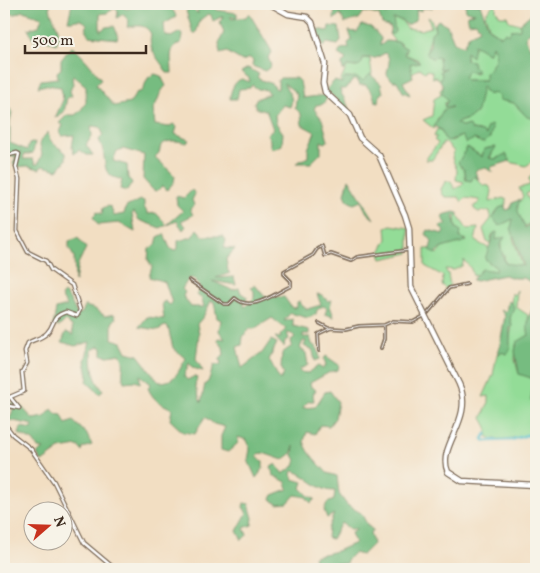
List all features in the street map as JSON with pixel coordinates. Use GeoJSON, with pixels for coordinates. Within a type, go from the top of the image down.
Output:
{"type":"FeatureCollection","features":[{"type":"Feature","properties":{"kind":"highway"},"geometry":{"type":"LineString","coordinates":[[270,4],[288,14],[306,17],[313,23],[325,64],[325,91],[350,116],[360,138],[381,158],[407,219],[410,283],[461,391],[462,412],[445,462],[448,472],[453,478],[462,481],[536,485]]}},
{"type":"Feature","properties":{"kind":"street"},"geometry":{"type":"LineString","coordinates":[[4,156],[19,154],[16,167],[19,177],[16,227],[27,251],[46,261],[50,269],[71,284],[80,310],[77,316],[64,312],[54,318],[48,332],[28,343],[25,351],[27,363],[22,372],[24,391],[10,397],[19,408],[4,406]]}},
{"type":"Feature","properties":{"kind":"street"},"geometry":{"type":"LineString","coordinates":[[189,280],[224,304],[228,304],[235,298],[244,304],[254,303],[291,286],[291,281],[284,274],[284,271],[314,255],[317,249],[322,246],[325,256],[331,254],[351,261],[359,256],[409,250]]}},
{"type":"Feature","properties":{"kind":"street"},"geometry":{"type":"LineString","coordinates":[[319,351],[318,333],[332,328],[384,325],[393,321],[413,322],[432,310],[448,288],[466,284]]}},
{"type":"Feature","properties":{"kind":"street"},"geometry":{"type":"LineString","coordinates":[[319,323],[332,328]]}},
{"type":"Feature","properties":{"kind":"street"},"geometry":{"type":"LineString","coordinates":[[381,348],[384,339],[384,325]]}},
{"type":"Feature","properties":{"kind":"street"},"geometry":{"type":"LineString","coordinates":[[4,423],[13,435],[31,449],[54,482],[84,543],[114,569]]}},
{"type":"Feature","properties":{"kind":"green space"},"geometry":{"type":"Polygon","coordinates":[[[4,4],[50,4],[59,33],[56,44],[45,39],[36,43],[28,29],[39,26],[42,17],[23,11],[16,14],[4,14],[4,4]]]}},
{"type":"Feature","properties":{"kind":"green space"},"geometry":{"type":"Polygon","coordinates":[[[72,4],[120,4],[126,9],[142,4],[162,4],[171,8],[176,17],[164,24],[165,35],[171,37],[180,32],[183,37],[181,43],[172,51],[172,73],[167,73],[152,50],[149,30],[140,26],[127,27],[129,21],[123,14],[117,18],[118,11],[115,8],[107,13],[100,14],[100,31],[106,27],[114,26],[118,35],[117,39],[89,36],[86,30],[87,24],[80,20],[68,21],[72,4]]]}},
{"type":"Feature","properties":{"kind":"green space"},"geometry":{"type":"Polygon","coordinates":[[[196,4],[217,4],[216,10],[237,13],[237,17],[230,17],[232,19],[246,17],[249,13],[271,50],[272,53],[268,57],[271,66],[265,71],[252,66],[253,61],[250,58],[242,61],[227,52],[220,54],[219,43],[224,32],[220,23],[223,16],[213,21],[211,15],[208,14],[200,20],[196,33],[193,33],[186,11],[192,8],[198,14],[196,4]]]}},
{"type":"Feature","properties":{"kind":"green space"},"geometry":{"type":"Polygon","coordinates":[[[332,4],[373,4],[386,15],[387,4],[432,6],[432,8],[421,8],[421,11],[416,9],[417,15],[415,19],[407,25],[401,20],[393,19],[395,32],[389,34],[391,27],[382,24],[379,15],[364,12],[359,19],[345,23],[340,14],[334,20],[335,7],[332,4]]]}},
{"type":"Feature","properties":{"kind":"green space"},"geometry":{"type":"Polygon","coordinates":[[[465,4],[480,4],[489,29],[501,36],[506,32],[509,34],[511,30],[520,29],[520,23],[536,10],[535,32],[528,33],[525,38],[531,49],[536,51],[536,119],[527,117],[514,103],[499,100],[499,96],[494,93],[488,95],[482,86],[477,111],[470,118],[456,123],[463,127],[468,125],[472,130],[486,135],[487,127],[491,125],[490,138],[483,143],[474,139],[466,143],[462,136],[448,141],[444,138],[441,130],[434,126],[443,110],[452,107],[444,107],[448,100],[442,94],[443,86],[440,80],[442,75],[440,71],[446,68],[440,69],[439,57],[431,58],[426,53],[430,46],[431,33],[435,30],[434,25],[438,20],[447,25],[454,42],[463,46],[469,35],[480,29],[476,22],[469,23],[467,15],[475,13],[466,11],[465,4]],[[474,44],[472,57],[466,52],[466,60],[473,61],[473,66],[478,72],[467,71],[464,78],[466,80],[485,80],[485,73],[493,64],[495,57],[492,45],[488,53],[474,44]]]}},
{"type":"Feature","properties":{"kind":"green space"},"geometry":{"type":"Polygon","coordinates":[[[496,4],[496,10],[500,16],[507,16],[509,21],[520,24],[521,29],[511,30],[509,34],[501,36],[490,29],[485,14],[496,4]]]}},
{"type":"Feature","properties":{"kind":"green space"},"geometry":{"type":"Polygon","coordinates":[[[428,17],[431,19],[435,30],[430,38],[426,53],[431,58],[439,57],[440,69],[446,68],[440,71],[442,75],[440,80],[436,77],[432,78],[432,72],[428,70],[424,72],[420,68],[412,73],[409,65],[414,62],[417,63],[419,60],[404,54],[407,51],[399,42],[395,42],[389,34],[395,29],[392,24],[395,18],[401,20],[407,28],[421,30],[431,27],[428,17]]]}},
{"type":"Feature","properties":{"kind":"green space"},"geometry":{"type":"Polygon","coordinates":[[[362,25],[371,27],[381,38],[380,46],[386,41],[399,42],[401,46],[407,48],[404,54],[420,62],[410,64],[413,77],[403,82],[410,95],[403,92],[397,81],[393,81],[387,75],[389,58],[385,53],[376,58],[363,58],[362,63],[358,67],[347,66],[343,71],[342,64],[346,59],[338,54],[341,49],[349,48],[348,43],[352,40],[349,31],[357,32],[362,25]]]}},
{"type":"Feature","properties":{"kind":"green space"},"geometry":{"type":"Polygon","coordinates":[[[329,26],[339,27],[341,40],[338,45],[327,43],[323,47],[317,29],[328,31],[329,26]]]}},
{"type":"Feature","properties":{"kind":"green space"},"geometry":{"type":"Polygon","coordinates":[[[474,44],[488,53],[492,45],[495,50],[495,59],[486,80],[466,80],[464,78],[467,71],[476,73],[466,59],[466,52],[474,49],[474,44]]]}},
{"type":"Feature","properties":{"kind":"green space"},"geometry":{"type":"Polygon","coordinates":[[[71,47],[82,56],[101,79],[96,85],[114,106],[130,103],[136,93],[142,91],[148,78],[155,74],[161,76],[166,86],[161,91],[153,109],[155,125],[169,127],[173,124],[177,127],[175,134],[189,140],[187,143],[174,141],[164,143],[155,157],[175,176],[174,182],[167,190],[162,186],[157,191],[153,190],[143,179],[144,155],[123,149],[117,151],[113,161],[127,165],[128,178],[132,183],[127,191],[120,189],[122,180],[111,176],[106,170],[103,149],[99,140],[103,134],[100,127],[91,126],[92,136],[86,145],[93,155],[87,155],[79,150],[74,154],[72,148],[74,135],[62,136],[60,132],[63,125],[59,123],[67,115],[75,115],[81,110],[86,102],[86,86],[73,75],[73,84],[70,91],[72,96],[67,98],[64,112],[55,118],[63,100],[61,87],[46,85],[38,87],[41,80],[58,78],[57,72],[61,69],[61,60],[71,47]]]}},
{"type":"Feature","properties":{"kind":"green space"},"geometry":{"type":"Polygon","coordinates":[[[363,58],[370,59],[372,74],[363,81],[345,78],[344,83],[340,83],[347,66],[356,67],[362,63],[363,58]]]}},
{"type":"Feature","properties":{"kind":"green space"},"geometry":{"type":"Polygon","coordinates":[[[248,68],[259,74],[257,77],[259,79],[272,84],[276,89],[278,89],[278,80],[280,78],[295,78],[300,81],[303,98],[326,95],[327,98],[323,104],[316,105],[314,109],[322,119],[328,141],[325,143],[321,141],[321,153],[311,163],[296,163],[308,157],[308,149],[315,132],[302,125],[301,114],[295,108],[297,94],[284,83],[292,100],[290,107],[283,105],[275,115],[276,123],[283,133],[282,145],[273,149],[270,146],[267,134],[273,129],[266,110],[257,109],[254,103],[256,99],[269,94],[267,90],[258,89],[252,85],[250,88],[239,89],[237,99],[230,99],[232,89],[237,81],[242,79],[250,82],[249,78],[241,72],[248,68]]]}},
{"type":"Feature","properties":{"kind":"green space"},"geometry":{"type":"Polygon","coordinates":[[[370,74],[381,84],[383,93],[380,94],[379,102],[375,101],[373,94],[366,85],[359,85],[356,80],[353,80],[346,89],[340,89],[349,111],[326,90],[334,81],[342,83],[345,78],[355,77],[363,81],[370,74]]]}},
{"type":"Feature","properties":{"kind":"green space"},"geometry":{"type":"Polygon","coordinates":[[[482,86],[488,95],[494,93],[499,96],[500,100],[514,103],[526,116],[536,119],[533,145],[536,149],[536,159],[526,166],[510,162],[506,154],[490,159],[494,147],[484,149],[482,157],[466,148],[460,167],[465,170],[465,179],[471,181],[474,176],[483,185],[489,186],[492,191],[490,202],[503,198],[507,200],[505,206],[499,208],[495,214],[496,222],[505,222],[513,219],[513,238],[523,267],[505,263],[504,255],[501,254],[501,244],[495,238],[496,232],[492,235],[490,243],[487,242],[483,229],[491,219],[490,211],[482,211],[480,213],[474,209],[479,200],[466,198],[462,202],[459,197],[446,197],[442,194],[441,189],[445,182],[451,181],[455,189],[464,182],[456,180],[457,170],[452,158],[454,152],[447,143],[443,143],[432,160],[425,160],[438,143],[434,140],[437,137],[434,137],[437,129],[441,130],[444,138],[451,141],[462,136],[469,141],[474,139],[482,143],[487,140],[487,134],[486,136],[479,131],[472,130],[468,125],[463,127],[456,123],[468,119],[476,113],[482,86]]]}},
{"type":"Feature","properties":{"kind":"green space"},"geometry":{"type":"Polygon","coordinates":[[[442,88],[448,100],[444,104],[445,107],[451,105],[452,107],[440,116],[434,129],[423,120],[432,116],[434,99],[441,95],[440,90],[442,88]]]}},
{"type":"Feature","properties":{"kind":"green space"},"geometry":{"type":"Polygon","coordinates":[[[4,108],[10,109],[12,112],[10,143],[27,150],[29,144],[35,142],[33,153],[24,155],[23,159],[33,159],[35,164],[38,164],[42,154],[40,142],[48,132],[52,143],[66,153],[66,160],[58,170],[43,166],[39,169],[28,166],[16,167],[13,164],[16,156],[4,157],[4,108]]]}},
{"type":"Feature","properties":{"kind":"green space"},"geometry":{"type":"Polygon","coordinates":[[[467,147],[482,157],[484,149],[496,147],[489,158],[495,159],[506,154],[510,161],[491,167],[492,172],[486,168],[477,169],[475,172],[479,179],[474,176],[471,181],[466,180],[465,171],[458,163],[467,147]]]}},
{"type":"Feature","properties":{"kind":"green space"},"geometry":{"type":"Polygon","coordinates":[[[536,172],[536,187],[526,194],[529,200],[533,202],[536,214],[536,230],[535,225],[530,223],[524,227],[516,208],[523,196],[519,188],[530,185],[529,178],[536,172]]]}},
{"type":"Feature","properties":{"kind":"green space"},"geometry":{"type":"Polygon","coordinates":[[[349,179],[374,219],[367,213],[361,201],[354,204],[348,201],[345,194],[349,179]]]}},
{"type":"Feature","properties":{"kind":"green space"},"geometry":{"type":"Polygon","coordinates":[[[192,190],[195,194],[192,200],[194,205],[190,209],[193,215],[181,221],[186,226],[183,230],[177,221],[160,228],[139,220],[134,212],[132,214],[135,232],[119,223],[98,225],[93,217],[97,212],[102,214],[103,208],[107,206],[111,207],[114,216],[124,214],[126,207],[141,200],[144,201],[144,207],[148,214],[156,213],[167,225],[183,211],[177,205],[176,196],[184,198],[192,190]]]}},
{"type":"Feature","properties":{"kind":"green space"},"geometry":{"type":"Polygon","coordinates":[[[520,199],[518,211],[525,228],[533,222],[536,230],[536,293],[532,289],[532,283],[524,278],[504,275],[476,281],[472,280],[482,269],[496,271],[498,269],[485,259],[494,233],[497,232],[496,240],[505,237],[500,245],[505,263],[524,266],[511,228],[513,219],[499,226],[493,218],[499,208],[505,206],[506,210],[510,209],[513,203],[520,199]]]}},
{"type":"Feature","properties":{"kind":"green space"},"geometry":{"type":"Polygon","coordinates":[[[454,212],[458,213],[458,216],[453,215],[456,228],[461,231],[460,238],[467,241],[442,248],[434,254],[430,249],[432,241],[426,234],[428,230],[443,234],[444,232],[440,226],[447,224],[442,218],[443,215],[454,212]]]}},
{"type":"Feature","properties":{"kind":"green space"},"geometry":{"type":"Polygon","coordinates":[[[455,214],[467,229],[478,228],[475,241],[490,249],[487,261],[498,269],[473,276],[471,269],[464,260],[462,266],[454,270],[445,269],[450,285],[446,289],[442,285],[443,276],[425,266],[425,249],[430,249],[437,254],[442,248],[467,240],[460,238],[459,230],[456,228],[455,214]]]}},
{"type":"Feature","properties":{"kind":"green space"},"geometry":{"type":"Polygon","coordinates":[[[391,225],[409,228],[409,253],[382,259],[380,252],[387,239],[386,227],[391,225]]]}},
{"type":"Feature","properties":{"kind":"green space"},"geometry":{"type":"Polygon","coordinates":[[[197,229],[203,236],[223,236],[226,240],[224,248],[235,249],[226,259],[230,273],[216,278],[234,277],[236,285],[212,281],[232,290],[239,288],[241,293],[247,297],[246,302],[243,303],[245,307],[254,298],[254,291],[251,288],[255,285],[265,297],[284,297],[292,308],[297,307],[297,302],[300,301],[300,304],[307,309],[321,305],[317,294],[322,295],[328,301],[332,300],[330,306],[334,317],[325,314],[327,308],[323,306],[317,310],[316,314],[308,318],[290,313],[284,321],[293,319],[293,326],[309,330],[309,334],[303,334],[303,337],[310,337],[312,344],[318,349],[320,359],[315,361],[313,351],[304,346],[306,341],[303,341],[300,348],[306,353],[308,365],[300,369],[300,372],[308,373],[318,366],[323,369],[326,365],[324,359],[326,356],[339,365],[338,370],[330,372],[310,383],[311,387],[316,390],[313,394],[314,401],[309,401],[302,408],[315,407],[325,392],[330,391],[338,402],[335,418],[329,426],[320,425],[315,434],[307,432],[304,441],[311,455],[327,473],[337,476],[339,494],[347,505],[361,513],[368,526],[373,530],[370,532],[373,544],[362,555],[354,553],[347,560],[346,564],[336,563],[334,569],[308,569],[316,564],[314,556],[337,551],[355,543],[351,533],[357,529],[350,529],[341,523],[332,539],[327,538],[328,528],[334,514],[327,518],[324,510],[327,503],[334,500],[335,491],[324,489],[294,471],[291,473],[293,479],[303,482],[301,488],[315,499],[311,503],[306,497],[295,495],[288,503],[277,504],[271,499],[273,495],[288,489],[286,482],[273,475],[271,467],[276,464],[283,474],[294,466],[296,460],[293,455],[294,446],[291,454],[283,460],[263,453],[258,454],[257,457],[263,461],[263,469],[256,478],[248,460],[250,449],[247,440],[238,437],[238,443],[228,452],[221,450],[221,436],[225,427],[214,424],[205,417],[195,434],[183,432],[170,420],[172,409],[158,402],[153,396],[148,388],[151,384],[140,375],[140,383],[135,381],[124,382],[123,361],[120,354],[102,355],[102,348],[99,346],[92,350],[92,355],[95,377],[103,390],[100,394],[87,382],[88,376],[85,361],[90,342],[75,346],[62,342],[66,332],[73,335],[72,326],[65,321],[60,326],[53,326],[56,309],[67,306],[61,296],[64,293],[69,298],[77,314],[82,313],[85,306],[95,309],[105,316],[114,314],[116,318],[112,323],[112,339],[122,342],[127,352],[138,355],[159,382],[170,380],[179,371],[186,359],[173,348],[168,327],[165,326],[158,330],[139,327],[147,317],[164,319],[162,303],[165,301],[170,305],[172,303],[165,282],[149,277],[152,267],[148,260],[149,249],[156,245],[158,237],[164,234],[170,248],[174,251],[178,248],[178,241],[192,237],[197,229]],[[189,278],[182,289],[185,292],[183,296],[191,307],[204,307],[202,299],[197,295],[200,288],[195,279],[189,278]],[[211,301],[197,324],[199,334],[196,359],[203,371],[193,368],[189,363],[184,376],[187,380],[195,376],[197,378],[195,385],[201,403],[205,384],[208,382],[214,365],[221,365],[220,359],[224,355],[223,347],[218,338],[225,339],[219,331],[221,320],[217,318],[214,302],[211,301]],[[272,318],[254,329],[249,329],[243,337],[242,345],[237,347],[242,368],[262,353],[271,340],[277,343],[269,360],[280,380],[284,374],[281,367],[282,353],[292,346],[291,340],[295,337],[287,333],[289,339],[285,341],[284,347],[275,337],[281,338],[280,335],[286,329],[272,318]]]}},
{"type":"Feature","properties":{"kind":"green space"},"geometry":{"type":"Polygon","coordinates":[[[78,238],[86,248],[78,264],[75,282],[74,257],[69,248],[69,241],[78,238]]]}},
{"type":"Feature","properties":{"kind":"green space"},"geometry":{"type":"Polygon","coordinates":[[[517,290],[516,307],[528,315],[529,335],[516,344],[515,360],[519,374],[528,376],[535,381],[531,400],[536,403],[536,433],[497,439],[487,436],[487,427],[482,418],[489,402],[489,396],[483,397],[493,375],[497,354],[504,352],[507,354],[512,326],[510,318],[512,293],[514,295],[517,290]]]}},
{"type":"Feature","properties":{"kind":"green space"},"geometry":{"type":"Polygon","coordinates":[[[536,298],[535,403],[531,400],[534,379],[519,374],[515,351],[517,342],[529,335],[528,321],[533,308],[532,303],[536,298]]]}},
{"type":"Feature","properties":{"kind":"green space"},"geometry":{"type":"Polygon","coordinates":[[[508,301],[512,303],[514,308],[510,318],[512,326],[510,328],[510,349],[507,354],[501,352],[498,355],[505,316],[501,310],[506,312],[508,301]]]}},
{"type":"Feature","properties":{"kind":"green space"},"geometry":{"type":"Polygon","coordinates":[[[14,402],[18,403],[33,419],[45,417],[52,409],[56,414],[62,415],[66,424],[73,421],[86,433],[92,445],[83,448],[82,451],[78,446],[60,449],[42,462],[37,454],[44,449],[38,448],[33,441],[19,434],[21,427],[32,429],[33,425],[9,420],[13,410],[11,405],[14,402]]]}},
{"type":"Feature","properties":{"kind":"green space"},"geometry":{"type":"Polygon","coordinates":[[[244,503],[249,504],[253,518],[252,525],[244,528],[247,535],[242,540],[237,531],[247,513],[243,507],[244,503]]]}},
{"type":"Feature","properties":{"kind":"waterway"},"geometry":{"type":"LineString","coordinates":[[486,434],[483,439],[485,441],[511,440],[527,435],[536,438]]}}]}
